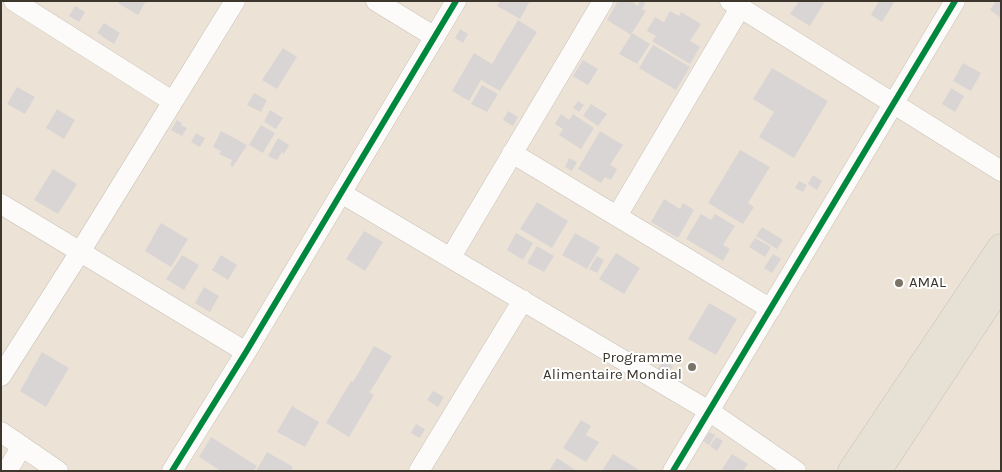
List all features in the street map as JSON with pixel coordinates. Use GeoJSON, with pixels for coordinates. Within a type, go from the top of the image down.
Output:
{"type":"FeatureCollection","features":[{"type":"Feature","properties":{"kind":"main road"},"geometry":{"type":"LineString","coordinates":[[877,471],[1001,248]]}},
{"type":"Feature","properties":{"kind":"main road"},"geometry":{"type":"LineString","coordinates":[[852,471],[951,341],[989,302],[998,290]]}},
{"type":"Feature","properties":{"kind":"street"},"geometry":{"type":"LineString","coordinates":[[14,1],[172,101]]}},
{"type":"Feature","properties":{"kind":"street"},"geometry":{"type":"LineString","coordinates":[[1,376],[235,1]]}},
{"type":"Feature","properties":{"kind":"street"},"geometry":{"type":"LineString","coordinates":[[376,1],[435,37]]}},
{"type":"Feature","properties":{"kind":"street"},"geometry":{"type":"LineString","coordinates":[[172,471],[246,352],[456,1]]}},
{"type":"Feature","properties":{"kind":"street"},"geometry":{"type":"LineString","coordinates":[[450,257],[603,1]]}},
{"type":"Feature","properties":{"kind":"street"},"geometry":{"type":"LineString","coordinates":[[673,471],[955,1]]}},
{"type":"Feature","properties":{"kind":"street"},"geometry":{"type":"LineString","coordinates":[[617,216],[735,4],[1001,171]]}},
{"type":"Feature","properties":{"kind":"street"},"geometry":{"type":"LineString","coordinates":[[512,153],[771,309]]}},
{"type":"Feature","properties":{"kind":"street"},"geometry":{"type":"LineString","coordinates":[[341,193],[709,412],[796,471]]}},
{"type":"Feature","properties":{"kind":"street"},"geometry":{"type":"LineString","coordinates":[[1,204],[246,352]]}},
{"type":"Feature","properties":{"kind":"street"},"geometry":{"type":"LineString","coordinates":[[419,471],[523,300]]}},
{"type":"Feature","properties":{"kind":"street"},"geometry":{"type":"LineString","coordinates":[[1,432],[58,471]]}},
{"type":"Feature","properties":{"kind":"street"},"geometry":{"type":"LineString","coordinates":[[7,471],[22,446]]}},
{"type":"Feature","properties":{"kind":"building"},"geometry":{"type":"Polygon","coordinates":[[[119,1],[146,1],[138,15],[118,3],[119,1]]]}},
{"type":"Feature","properties":{"kind":"building"},"geometry":{"type":"Polygon","coordinates":[[[500,1],[530,1],[520,19],[497,6],[500,1]]]}},
{"type":"Feature","properties":{"kind":"building"},"geometry":{"type":"Polygon","coordinates":[[[618,1],[631,1],[638,6],[640,1],[646,1],[642,9],[646,11],[632,33],[650,44],[637,64],[619,54],[631,35],[607,20],[618,1]]]}},
{"type":"Feature","properties":{"kind":"building"},"geometry":{"type":"Polygon","coordinates":[[[799,1],[825,1],[810,26],[790,14],[799,1]]]}},
{"type":"Feature","properties":{"kind":"building"},"geometry":{"type":"Polygon","coordinates":[[[879,1],[895,1],[882,22],[871,15],[879,1]]]}},
{"type":"Feature","properties":{"kind":"building"},"geometry":{"type":"Polygon","coordinates":[[[996,1],[1001,1],[1001,18],[990,10],[996,1]]]}},
{"type":"Feature","properties":{"kind":"building"},"geometry":{"type":"Polygon","coordinates":[[[75,6],[85,12],[79,22],[69,16],[75,6]]]}},
{"type":"Feature","properties":{"kind":"building"},"geometry":{"type":"Polygon","coordinates":[[[670,11],[679,16],[681,12],[701,24],[690,41],[700,47],[690,64],[652,41],[656,36],[647,31],[655,17],[664,22],[670,11]]]}},
{"type":"Feature","properties":{"kind":"building"},"geometry":{"type":"Polygon","coordinates":[[[518,20],[537,32],[500,91],[481,80],[469,101],[452,91],[474,53],[492,64],[518,20]]]}},
{"type":"Feature","properties":{"kind":"building"},"geometry":{"type":"Polygon","coordinates":[[[104,23],[120,33],[114,44],[97,33],[104,23]]]}},
{"type":"Feature","properties":{"kind":"building"},"geometry":{"type":"Polygon","coordinates":[[[460,29],[468,34],[463,43],[455,38],[460,29]]]}},
{"type":"Feature","properties":{"kind":"building"},"geometry":{"type":"Polygon","coordinates":[[[653,45],[690,67],[676,90],[639,68],[653,45]]]}},
{"type":"Feature","properties":{"kind":"building"},"geometry":{"type":"Polygon","coordinates":[[[283,48],[297,57],[277,89],[262,80],[283,48]]]}},
{"type":"Feature","properties":{"kind":"building"},"geometry":{"type":"Polygon","coordinates":[[[583,60],[598,69],[588,85],[573,76],[583,60]]]}},
{"type":"Feature","properties":{"kind":"building"},"geometry":{"type":"Polygon","coordinates":[[[963,63],[981,73],[971,91],[953,81],[963,63]]]}},
{"type":"Feature","properties":{"kind":"building"},"geometry":{"type":"Polygon","coordinates":[[[772,68],[828,101],[794,158],[759,137],[774,112],[753,99],[772,68]]]}},
{"type":"Feature","properties":{"kind":"building"},"geometry":{"type":"Polygon","coordinates":[[[482,85],[498,94],[487,112],[471,104],[482,85]]]}},
{"type":"Feature","properties":{"kind":"building"},"geometry":{"type":"Polygon","coordinates":[[[17,87],[35,97],[25,114],[7,104],[17,87]]]}},
{"type":"Feature","properties":{"kind":"building"},"geometry":{"type":"Polygon","coordinates":[[[951,88],[964,96],[955,112],[942,104],[951,88]]]}},
{"type":"Feature","properties":{"kind":"building"},"geometry":{"type":"Polygon","coordinates":[[[254,93],[267,100],[261,112],[247,105],[254,93]]]}},
{"type":"Feature","properties":{"kind":"building"},"geometry":{"type":"Polygon","coordinates":[[[578,101],[584,105],[579,112],[573,108],[578,101]]]}},
{"type":"Feature","properties":{"kind":"building"},"geometry":{"type":"Polygon","coordinates":[[[591,104],[607,114],[598,126],[583,116],[591,104]]]}},
{"type":"Feature","properties":{"kind":"building"},"geometry":{"type":"Polygon","coordinates":[[[57,109],[75,120],[64,139],[46,128],[57,109]]]}},
{"type":"Feature","properties":{"kind":"building"},"geometry":{"type":"Polygon","coordinates":[[[270,110],[283,118],[276,129],[264,122],[270,110]]]}},
{"type":"Feature","properties":{"kind":"building"},"geometry":{"type":"Polygon","coordinates":[[[508,111],[518,117],[513,126],[503,120],[508,111]]]}},
{"type":"Feature","properties":{"kind":"building"},"geometry":{"type":"Polygon","coordinates":[[[561,114],[569,120],[573,114],[594,128],[581,149],[559,135],[563,129],[555,124],[561,114]]]}},
{"type":"Feature","properties":{"kind":"building"},"geometry":{"type":"Polygon","coordinates":[[[177,120],[187,128],[182,136],[171,130],[177,120]]]}},
{"type":"Feature","properties":{"kind":"building"},"geometry":{"type":"Polygon","coordinates":[[[261,125],[275,133],[263,153],[249,145],[261,125]]]}},
{"type":"Feature","properties":{"kind":"building"},"geometry":{"type":"Polygon","coordinates":[[[221,131],[247,145],[233,167],[230,165],[232,160],[219,154],[221,151],[213,147],[221,131]]]}},
{"type":"Feature","properties":{"kind":"building"},"geometry":{"type":"Polygon","coordinates":[[[600,131],[623,145],[610,165],[617,169],[611,180],[605,177],[601,183],[578,169],[600,131]]]}},
{"type":"Feature","properties":{"kind":"building"},"geometry":{"type":"Polygon","coordinates":[[[196,133],[205,138],[200,147],[191,142],[196,133]]]}},
{"type":"Feature","properties":{"kind":"building"},"geometry":{"type":"Polygon","coordinates":[[[278,138],[289,145],[284,154],[282,152],[277,160],[268,156],[278,138]]]}},
{"type":"Feature","properties":{"kind":"building"},"geometry":{"type":"Polygon","coordinates":[[[740,150],[770,167],[748,203],[754,207],[743,224],[708,203],[740,150]]]}},
{"type":"Feature","properties":{"kind":"building"},"geometry":{"type":"Polygon","coordinates":[[[569,158],[577,162],[572,171],[565,167],[569,158]]]}},
{"type":"Feature","properties":{"kind":"building"},"geometry":{"type":"Polygon","coordinates":[[[53,169],[77,184],[58,214],[34,200],[53,169]]]}},
{"type":"Feature","properties":{"kind":"building"},"geometry":{"type":"Polygon","coordinates":[[[813,175],[822,181],[817,190],[808,184],[813,175]]]}},
{"type":"Feature","properties":{"kind":"building"},"geometry":{"type":"Polygon","coordinates":[[[799,181],[807,185],[803,192],[795,188],[799,181]]]}},
{"type":"Feature","properties":{"kind":"building"},"geometry":{"type":"Polygon","coordinates":[[[664,199],[680,209],[683,203],[694,210],[678,238],[651,222],[664,199]]]}},
{"type":"Feature","properties":{"kind":"building"},"geometry":{"type":"Polygon","coordinates":[[[537,202],[568,221],[552,248],[520,229],[537,202]]]}},
{"type":"Feature","properties":{"kind":"building"},"geometry":{"type":"Polygon","coordinates":[[[701,214],[711,220],[715,214],[735,226],[723,245],[730,249],[723,261],[686,239],[701,214]]]}},
{"type":"Feature","properties":{"kind":"building"},"geometry":{"type":"Polygon","coordinates":[[[161,223],[188,239],[171,267],[145,251],[161,223]]]}},
{"type":"Feature","properties":{"kind":"building"},"geometry":{"type":"Polygon","coordinates":[[[762,227],[783,240],[777,249],[756,236],[762,227]]]}},
{"type":"Feature","properties":{"kind":"building"},"geometry":{"type":"Polygon","coordinates":[[[364,231],[383,242],[365,271],[346,259],[364,231]]]}},
{"type":"Feature","properties":{"kind":"building"},"geometry":{"type":"Polygon","coordinates":[[[516,233],[533,243],[523,260],[507,250],[516,233]]]}},
{"type":"Feature","properties":{"kind":"building"},"geometry":{"type":"Polygon","coordinates":[[[575,233],[600,247],[587,269],[562,255],[575,233]]]}},
{"type":"Feature","properties":{"kind":"building"},"geometry":{"type":"Polygon","coordinates":[[[755,238],[771,247],[765,257],[749,247],[755,238]]]}},
{"type":"Feature","properties":{"kind":"building"},"geometry":{"type":"Polygon","coordinates":[[[537,246],[554,256],[544,272],[527,263],[537,246]]]}},
{"type":"Feature","properties":{"kind":"building"},"geometry":{"type":"Polygon","coordinates":[[[616,253],[640,268],[624,294],[599,279],[616,253]]]}},
{"type":"Feature","properties":{"kind":"building"},"geometry":{"type":"Polygon","coordinates":[[[773,254],[781,259],[772,273],[764,268],[773,254]]]}},
{"type":"Feature","properties":{"kind":"building"},"geometry":{"type":"Polygon","coordinates":[[[182,255],[199,265],[184,290],[166,279],[182,255]]]}},
{"type":"Feature","properties":{"kind":"building"},"geometry":{"type":"Polygon","coordinates":[[[221,255],[237,265],[228,280],[212,270],[221,255]]]}},
{"type":"Feature","properties":{"kind":"building"},"geometry":{"type":"Polygon","coordinates":[[[597,256],[604,260],[597,273],[589,269],[597,256]]]}},
{"type":"Feature","properties":{"kind":"building"},"geometry":{"type":"Polygon","coordinates":[[[204,287],[219,296],[210,312],[195,303],[204,287]]]}},
{"type":"Feature","properties":{"kind":"building"},"geometry":{"type":"Polygon","coordinates":[[[709,303],[737,319],[716,355],[688,339],[709,303]]]}},
{"type":"Feature","properties":{"kind":"building"},"geometry":{"type":"Polygon","coordinates":[[[374,346],[392,356],[370,392],[364,389],[374,395],[349,437],[326,423],[374,346]]]}},
{"type":"Feature","properties":{"kind":"building"},"geometry":{"type":"Polygon","coordinates":[[[42,352],[69,368],[46,407],[20,391],[42,352]]]}},
{"type":"Feature","properties":{"kind":"building"},"geometry":{"type":"Polygon","coordinates":[[[663,360],[673,366],[666,377],[657,371],[663,360]]]}},
{"type":"Feature","properties":{"kind":"building"},"geometry":{"type":"Polygon","coordinates":[[[433,391],[444,397],[438,407],[427,400],[433,391]]]}},
{"type":"Feature","properties":{"kind":"building"},"geometry":{"type":"Polygon","coordinates":[[[292,406],[319,422],[305,447],[277,432],[292,406]]]}},
{"type":"Feature","properties":{"kind":"building"},"geometry":{"type":"Polygon","coordinates":[[[581,420],[591,426],[586,435],[599,442],[586,462],[563,448],[581,420]]]}},
{"type":"Feature","properties":{"kind":"building"},"geometry":{"type":"Polygon","coordinates":[[[416,424],[425,429],[420,438],[411,433],[416,424]]]}},
{"type":"Feature","properties":{"kind":"building"},"geometry":{"type":"Polygon","coordinates":[[[709,432],[715,435],[709,445],[703,441],[709,432]]]}},
{"type":"Feature","properties":{"kind":"building"},"geometry":{"type":"Polygon","coordinates":[[[211,437],[257,466],[253,471],[221,471],[199,457],[211,437]]]}},
{"type":"Feature","properties":{"kind":"building"},"geometry":{"type":"Polygon","coordinates":[[[716,437],[723,441],[717,451],[710,446],[716,437]]]}},
{"type":"Feature","properties":{"kind":"building"},"geometry":{"type":"Polygon","coordinates":[[[267,452],[293,467],[291,471],[256,471],[267,452]]]}},
{"type":"Feature","properties":{"kind":"building"},"geometry":{"type":"Polygon","coordinates":[[[613,454],[641,471],[602,471],[613,454]]]}},
{"type":"Feature","properties":{"kind":"building"},"geometry":{"type":"Polygon","coordinates":[[[732,454],[748,464],[743,471],[725,471],[722,469],[732,454]]]}},
{"type":"Feature","properties":{"kind":"building"},"geometry":{"type":"Polygon","coordinates":[[[557,458],[577,471],[549,471],[557,458]]]}},
{"type":"Feature","properties":{"kind":"cycle path"},"geometry":{"type":"LineString","coordinates":[[172,471],[246,352],[456,1]]}},
{"type":"Feature","properties":{"kind":"cycle path"},"geometry":{"type":"LineString","coordinates":[[673,471],[955,1]]}},
{"type":"Feature","properties":{"kind":"place","name":"AMAL"},"geometry":{"type":"Point","coordinates":[899,283]}},
{"type":"Feature","properties":{"kind":"place","name":"Programme Alimentaire Mondial"},"geometry":{"type":"Point","coordinates":[692,367]}}]}
